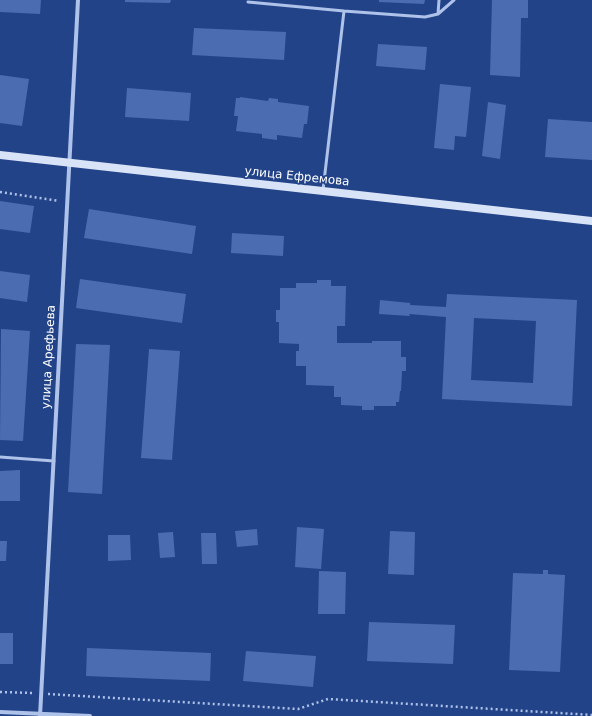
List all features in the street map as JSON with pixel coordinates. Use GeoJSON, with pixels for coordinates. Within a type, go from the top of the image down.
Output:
{"type":"FeatureCollection","features":[{"type":"Feature","properties":{"kind":"street","name":"улица Арефьева"},"geometry":{"type":"LineString","coordinates":[[40,714],[78,0]]}},
{"type":"Feature","properties":{"kind":"street","name":"улица Ефремова"},"geometry":{"type":"LineString","coordinates":[[0,155],[69,164],[592,221]]}},
{"type":"Feature","properties":{"kind":"street"},"geometry":{"type":"LineString","coordinates":[[0,712],[90,716]]}},
{"type":"Feature","properties":{"kind":"lane"},"geometry":{"type":"LineString","coordinates":[[438,14],[439,0]]}},
{"type":"Feature","properties":{"kind":"lane"},"geometry":{"type":"LineString","coordinates":[[248,2],[425,17],[438,14],[454,0]]}},
{"type":"Feature","properties":{"kind":"lane"},"geometry":{"type":"LineString","coordinates":[[323,192],[344,11]]}},
{"type":"Feature","properties":{"kind":"lane"},"geometry":{"type":"LineString","coordinates":[[0,456],[54,461]]}},
{"type":"Feature","properties":{"kind":"path"},"geometry":{"type":"LineString","coordinates":[[0,192],[67,202]]}},
{"type":"Feature","properties":{"kind":"path"},"geometry":{"type":"LineString","coordinates":[[0,692],[41,693],[298,709],[328,699],[592,715]]}},
{"type":"Feature","properties":{"kind":"building"},"geometry":{"type":"Polygon","coordinates":[[[0,0],[41,0],[40,14],[0,12],[0,0]]]}},
{"type":"Feature","properties":{"kind":"building"},"geometry":{"type":"Polygon","coordinates":[[[125,0],[171,0],[170,3],[125,2],[125,0]]]}},
{"type":"Feature","properties":{"kind":"building"},"geometry":{"type":"Polygon","coordinates":[[[379,0],[425,0],[424,4],[379,2],[379,0]]]}},
{"type":"Feature","properties":{"kind":"building"},"geometry":{"type":"Polygon","coordinates":[[[492,0],[528,0],[528,18],[521,18],[520,77],[490,75],[492,0]]]}},
{"type":"Feature","properties":{"kind":"building"},"geometry":{"type":"Polygon","coordinates":[[[194,28],[286,32],[284,60],[192,55],[194,28]]]}},
{"type":"Feature","properties":{"kind":"building"},"geometry":{"type":"Polygon","coordinates":[[[378,44],[427,47],[425,70],[376,66],[378,44]]]}},
{"type":"Feature","properties":{"kind":"building"},"geometry":{"type":"Polygon","coordinates":[[[0,75],[29,79],[22,126],[0,123],[0,75]]]}},
{"type":"Feature","properties":{"kind":"building"},"geometry":{"type":"Polygon","coordinates":[[[440,84],[471,87],[466,137],[455,136],[454,150],[434,148],[440,84]]]}},
{"type":"Feature","properties":{"kind":"building"},"geometry":{"type":"Polygon","coordinates":[[[127,88],[191,93],[189,121],[125,117],[127,88]]]}},
{"type":"Feature","properties":{"kind":"building"},"geometry":{"type":"Polygon","coordinates":[[[240,97],[268,101],[269,98],[278,99],[278,102],[309,106],[307,124],[304,124],[302,138],[277,135],[277,140],[262,138],[262,134],[236,131],[238,116],[234,116],[236,98],[240,97]]]}},
{"type":"Feature","properties":{"kind":"building"},"geometry":{"type":"Polygon","coordinates":[[[488,102],[506,105],[500,159],[482,156],[488,102]]]}},
{"type":"Feature","properties":{"kind":"building"},"geometry":{"type":"Polygon","coordinates":[[[548,119],[592,122],[592,160],[545,157],[548,119]]]}},
{"type":"Feature","properties":{"kind":"building"},"geometry":{"type":"Polygon","coordinates":[[[0,201],[34,206],[30,233],[0,229],[0,201]]]}},
{"type":"Feature","properties":{"kind":"building"},"geometry":{"type":"Polygon","coordinates":[[[89,209],[196,226],[192,254],[84,238],[89,209]]]}},
{"type":"Feature","properties":{"kind":"building"},"geometry":{"type":"Polygon","coordinates":[[[232,233],[284,236],[283,256],[231,253],[232,233]]]}},
{"type":"Feature","properties":{"kind":"building"},"geometry":{"type":"Polygon","coordinates":[[[0,271],[30,275],[27,302],[0,298],[0,271]]]}},
{"type":"Feature","properties":{"kind":"building"},"geometry":{"type":"Polygon","coordinates":[[[80,279],[186,294],[182,323],[76,308],[80,279]]]}},
{"type":"Feature","properties":{"kind":"building"},"geometry":{"type":"Polygon","coordinates":[[[317,280],[331,280],[331,286],[346,286],[345,326],[337,326],[337,343],[401,341],[401,357],[406,357],[406,371],[402,371],[401,391],[399,402],[396,402],[396,406],[374,406],[374,410],[362,410],[362,406],[341,405],[341,397],[334,397],[334,386],[306,385],[306,366],[296,366],[296,351],[299,351],[299,344],[279,343],[279,322],[276,322],[276,310],[280,310],[280,288],[296,288],[296,283],[317,283],[317,280]]]}},
{"type":"Feature","properties":{"kind":"building"},"geometry":{"type":"Polygon","coordinates":[[[447,294],[577,300],[572,406],[442,399],[446,317],[409,314],[410,316],[379,314],[380,300],[410,303],[410,305],[446,307],[447,294]],[[474,318],[471,380],[533,383],[536,321],[474,318]]]}},
{"type":"Feature","properties":{"kind":"building"},"geometry":{"type":"Polygon","coordinates":[[[1,329],[30,331],[23,441],[0,440],[1,329]]]}},
{"type":"Feature","properties":{"kind":"building"},"geometry":{"type":"Polygon","coordinates":[[[76,344],[110,345],[102,494],[68,492],[76,344]]]}},
{"type":"Feature","properties":{"kind":"building"},"geometry":{"type":"Polygon","coordinates":[[[149,349],[180,351],[172,460],[141,458],[149,349]]]}},
{"type":"Feature","properties":{"kind":"building"},"geometry":{"type":"Polygon","coordinates":[[[20,470],[20,501],[0,501],[0,471],[20,470]]]}},
{"type":"Feature","properties":{"kind":"building"},"geometry":{"type":"Polygon","coordinates":[[[297,527],[324,529],[321,569],[295,567],[297,527]]]}},
{"type":"Feature","properties":{"kind":"building"},"geometry":{"type":"Polygon","coordinates":[[[257,529],[258,545],[237,547],[235,531],[257,529]]]}},
{"type":"Feature","properties":{"kind":"building"},"geometry":{"type":"Polygon","coordinates":[[[390,531],[415,532],[414,575],[388,574],[390,531]]]}},
{"type":"Feature","properties":{"kind":"building"},"geometry":{"type":"Polygon","coordinates":[[[173,532],[175,557],[160,558],[158,533],[173,532]]]}},
{"type":"Feature","properties":{"kind":"building"},"geometry":{"type":"Polygon","coordinates":[[[201,533],[216,533],[217,564],[202,564],[201,533]]]}},
{"type":"Feature","properties":{"kind":"building"},"geometry":{"type":"Polygon","coordinates":[[[108,535],[130,535],[131,560],[108,561],[108,535]]]}},
{"type":"Feature","properties":{"kind":"building"},"geometry":{"type":"Polygon","coordinates":[[[0,541],[7,541],[6,561],[0,561],[0,541]]]}},
{"type":"Feature","properties":{"kind":"building"},"geometry":{"type":"Polygon","coordinates":[[[543,570],[548,570],[548,574],[565,575],[560,672],[509,670],[513,573],[543,574],[543,570]]]}},
{"type":"Feature","properties":{"kind":"building"},"geometry":{"type":"Polygon","coordinates":[[[319,571],[346,572],[345,614],[318,614],[319,571]]]}},
{"type":"Feature","properties":{"kind":"building"},"geometry":{"type":"Polygon","coordinates":[[[369,622],[455,625],[453,664],[367,661],[369,622]]]}},
{"type":"Feature","properties":{"kind":"building"},"geometry":{"type":"Polygon","coordinates":[[[0,633],[13,633],[13,664],[0,664],[0,633]]]}},
{"type":"Feature","properties":{"kind":"building"},"geometry":{"type":"Polygon","coordinates":[[[87,648],[211,653],[210,681],[86,676],[87,648]]]}},
{"type":"Feature","properties":{"kind":"building"},"geometry":{"type":"Polygon","coordinates":[[[246,651],[316,656],[313,687],[243,681],[246,651]]]}}]}
